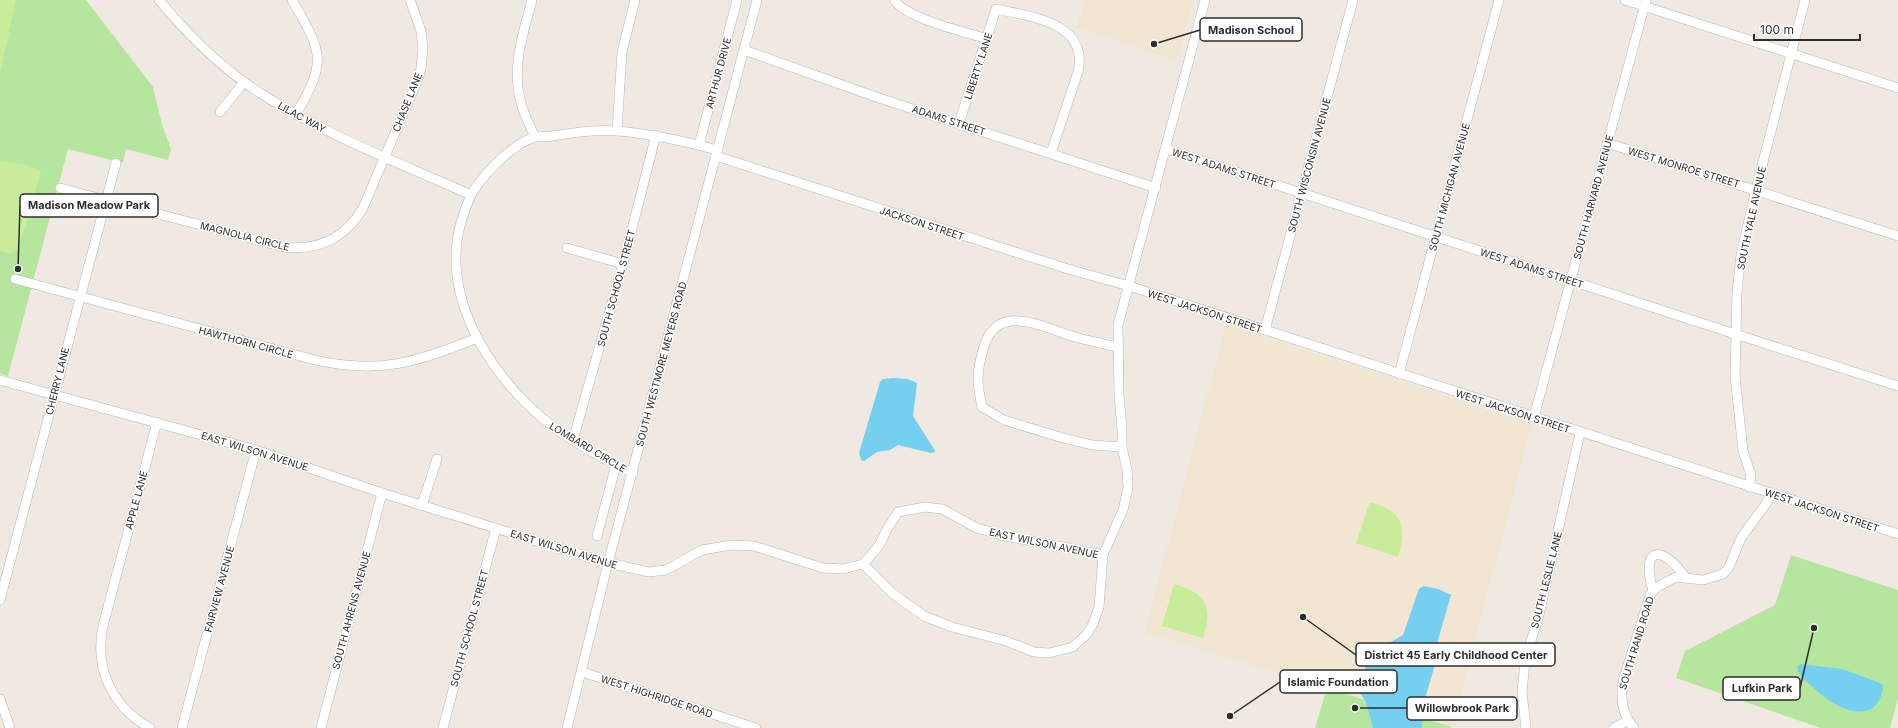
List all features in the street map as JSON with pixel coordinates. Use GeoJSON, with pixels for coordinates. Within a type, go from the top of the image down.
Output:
{"type":"FeatureCollection","features":[{"type":"Feature","properties":{"kind":"street","name":"LILAC WAY"},"geometry":{"type":"LineString","coordinates":[[159,0],[199,44],[244,82],[322,128],[471,194]]}},
{"type":"Feature","properties":{"kind":"street"},"geometry":{"type":"LineString","coordinates":[[292,0],[311,33],[318,62],[315,79],[296,114]]}},
{"type":"Feature","properties":{"kind":"street","name":"CHASE LANE"},"geometry":{"type":"LineString","coordinates":[[385,156],[415,86],[422,60],[421,31],[410,0]]}},
{"type":"Feature","properties":{"kind":"street"},"geometry":{"type":"LineString","coordinates":[[532,0],[520,47],[517,77],[521,104],[535,138]]}},
{"type":"Feature","properties":{"kind":"street"},"geometry":{"type":"LineString","coordinates":[[617,131],[622,52],[635,0]]}},
{"type":"Feature","properties":{"kind":"street","name":"ARTHUR DRIVE"},"geometry":{"type":"LineString","coordinates":[[699,145],[737,0]]}},
{"type":"Feature","properties":{"kind":"street","name":"SOUTH WESTMORE MEYERS ROAD"},"geometry":{"type":"LineString","coordinates":[[567,728],[608,563],[757,0]]}},
{"type":"Feature","properties":{"kind":"street"},"geometry":{"type":"LineString","coordinates":[[894,0],[903,10],[916,16],[987,38]]}},
{"type":"Feature","properties":{"kind":"street"},"geometry":{"type":"LineString","coordinates":[[863,564],[885,587],[904,603],[924,616],[952,627],[1043,653],[1073,647],[1085,636],[1093,624],[1098,613],[1103,555],[1123,510],[1126,500],[1128,477],[1122,447],[1117,346],[1118,325],[1156,188],[1205,0]]}},
{"type":"Feature","properties":{"kind":"street","name":"SOUTH WISCONSIN AVENUE"},"geometry":{"type":"LineString","coordinates":[[1265,330],[1353,0]]}},
{"type":"Feature","properties":{"kind":"street","name":"SOUTH MICHIGAN AVENUE"},"geometry":{"type":"LineString","coordinates":[[1399,374],[1499,0]]}},
{"type":"Feature","properties":{"kind":"street"},"geometry":{"type":"LineString","coordinates":[[1625,0],[1645,3],[1791,54],[1898,88]]}},
{"type":"Feature","properties":{"kind":"street","name":"SOUTH YALE AVENUE"},"geometry":{"type":"LineString","coordinates":[[1749,487],[1751,475],[1743,451],[1737,408],[1735,376],[1734,334],[1741,255],[1756,189],[1805,0]]}},
{"type":"Feature","properties":{"kind":"street","name":"SOUTH HARVARD AVENUE"},"geometry":{"type":"LineString","coordinates":[[1534,418],[1645,3]]}},
{"type":"Feature","properties":{"kind":"street","name":"LIBERTY LANE"},"geometry":{"type":"LineString","coordinates":[[959,123],[996,9],[1031,17],[1058,26],[1065,31],[1077,45],[1079,62],[1078,72],[1051,153]]}},
{"type":"Feature","properties":{"kind":"street","name":"ADAMS STREET"},"geometry":{"type":"LineString","coordinates":[[744,50],[879,98],[1156,188]]}},
{"type":"Feature","properties":{"kind":"street"},"geometry":{"type":"LineString","coordinates":[[220,112],[244,82]]}},
{"type":"Feature","properties":{"kind":"street","name":"LOMBARD CIRCLE"},"geometry":{"type":"LineString","coordinates":[[633,473],[573,440],[546,421],[518,395],[500,373],[477,338],[460,294],[455,259],[459,226],[471,194],[481,179],[499,161],[513,150],[535,138],[570,133],[617,131],[656,135],[699,145],[717,153]]}},
{"type":"Feature","properties":{"kind":"street","name":"SOUTH SCHOOL STREET"},"geometry":{"type":"LineString","coordinates":[[573,440],[623,264],[656,135]]}},
{"type":"Feature","properties":{"kind":"street","name":"WEST MONROE STREET"},"geometry":{"type":"LineString","coordinates":[[1607,143],[1756,189],[1898,236]]}},
{"type":"Feature","properties":{"kind":"street","name":"WEST ADAMS STREET"},"geometry":{"type":"LineString","coordinates":[[1166,149],[1898,386]]}},
{"type":"Feature","properties":{"kind":"street","name":"JACKSON STREET"},"geometry":{"type":"LineString","coordinates":[[717,153],[1068,269],[1129,286]]}},
{"type":"Feature","properties":{"kind":"street","name":"MAGNOLIA CIRCLE"},"geometry":{"type":"LineString","coordinates":[[60,188],[272,244],[292,248],[309,247],[339,236],[357,218],[385,156]]}},
{"type":"Feature","properties":{"kind":"street","name":"CHERRY LANE"},"geometry":{"type":"LineString","coordinates":[[0,600],[53,394],[116,164]]}},
{"type":"Feature","properties":{"kind":"street"},"geometry":{"type":"LineString","coordinates":[[566,248],[623,264]]}},
{"type":"Feature","properties":{"kind":"street","name":"HAWTHORN CIRCLE"},"geometry":{"type":"LineString","coordinates":[[15,279],[303,357],[348,366],[380,366],[406,363],[438,354],[477,338]]}},
{"type":"Feature","properties":{"kind":"street","name":"WEST JACKSON STREET"},"geometry":{"type":"LineString","coordinates":[[1129,286],[1580,433],[1898,534]]}},
{"type":"Feature","properties":{"kind":"street"},"geometry":{"type":"LineString","coordinates":[[1117,346],[1085,340],[1025,321],[1013,320],[1000,323],[986,338],[977,375],[982,407],[1004,420],[1081,443],[1122,447]]}},
{"type":"Feature","properties":{"kind":"street","name":"EAST WILSON AVENUE"},"geometry":{"type":"LineString","coordinates":[[0,380],[256,450],[382,493],[608,563],[649,572],[666,570],[702,550],[731,545],[742,545],[764,549],[830,569],[843,569],[863,564],[879,546],[886,531],[898,512],[924,507],[942,510],[977,528],[1001,535],[1103,555]]}},
{"type":"Feature","properties":{"kind":"street","name":"APPLE LANE"},"geometry":{"type":"LineString","coordinates":[[150,728],[136,720],[123,708],[110,689],[103,670],[100,648],[101,635],[115,578],[157,422]]}},
{"type":"Feature","properties":{"kind":"street","name":"SOUTH LESLIE LANE"},"geometry":{"type":"LineString","coordinates":[[1526,728],[1522,692],[1524,666],[1539,615],[1580,433]]}},
{"type":"Feature","properties":{"kind":"street","name":"FAIRVIEW AVENUE"},"geometry":{"type":"LineString","coordinates":[[182,728],[256,450]]}},
{"type":"Feature","properties":{"kind":"street"},"geometry":{"type":"LineString","coordinates":[[422,505],[437,459]]}},
{"type":"Feature","properties":{"kind":"street"},"geometry":{"type":"LineString","coordinates":[[597,536],[616,465]]}},
{"type":"Feature","properties":{"kind":"street","name":"SOUTH AHRENS AVENUE"},"geometry":{"type":"LineString","coordinates":[[321,728],[382,493]]}},
{"type":"Feature","properties":{"kind":"street","name":"SOUTH RAND ROAD"},"geometry":{"type":"LineString","coordinates":[[1627,721],[1621,694],[1623,681],[1647,603],[1653,591],[1657,587],[1676,577],[1703,580],[1723,574],[1729,567],[1735,549],[1741,538],[1773,494]]}},
{"type":"Feature","properties":{"kind":"street","name":"SOUTH SCHOOL STREET"},"geometry":{"type":"LineString","coordinates":[[443,728],[496,528]]}},
{"type":"Feature","properties":{"kind":"street"},"geometry":{"type":"LineString","coordinates":[[1653,591],[1648,567],[1652,556],[1658,555],[1670,559],[1686,578]]}},
{"type":"Feature","properties":{"kind":"street","name":"WEST HIGHRIDGE ROAD"},"geometry":{"type":"LineString","coordinates":[[582,672],[756,728]]}},
{"type":"Feature","properties":{"kind":"street"},"geometry":{"type":"LineString","coordinates":[[0,699],[10,728]]}},
{"type":"Feature","properties":{"kind":"street"},"geometry":{"type":"LineString","coordinates":[[1614,728],[1627,721],[1634,728]]}},
{"type":"Feature","properties":{"kind":"shaded area"},"geometry":{"type":"Polygon","coordinates":[[[1085,0],[1194,0],[1176,61],[1077,27],[1085,0]]]}},
{"type":"Feature","properties":{"kind":"shaded area"},"geometry":{"type":"Polygon","coordinates":[[[1226,324],[1532,424],[1452,727],[1145,632],[1226,324]]]}},
{"type":"Feature","properties":{"kind":"green space"},"geometry":{"type":"Polygon","coordinates":[[[0,0],[86,0],[153,87],[162,125],[171,149],[168,160],[126,149],[123,163],[68,149],[8,376],[0,374],[0,0]]]}},
{"type":"Feature","properties":{"kind":"green space"},"geometry":{"type":"Polygon","coordinates":[[[0,0],[16,0],[0,74],[0,0]]]}},
{"type":"Feature","properties":{"kind":"green space"},"geometry":{"type":"Polygon","coordinates":[[[0,161],[26,165],[41,171],[18,250],[9,254],[0,251],[0,161]]]}},
{"type":"Feature","properties":{"kind":"green space"},"geometry":{"type":"Polygon","coordinates":[[[1370,502],[1390,510],[1400,521],[1402,536],[1398,557],[1356,543],[1370,502]]]}},
{"type":"Feature","properties":{"kind":"green space"},"geometry":{"type":"Polygon","coordinates":[[[1791,555],[1898,590],[1898,698],[1890,728],[1821,728],[1676,678],[1685,651],[1775,605],[1791,555]]]}},
{"type":"Feature","properties":{"kind":"green space"},"geometry":{"type":"Polygon","coordinates":[[[1174,584],[1193,592],[1204,602],[1207,609],[1207,617],[1203,638],[1162,626],[1174,584]]]}},
{"type":"Feature","properties":{"kind":"green space"},"geometry":{"type":"Polygon","coordinates":[[[1327,688],[1452,727],[1315,728],[1327,688]]]}},
{"type":"Feature","properties":{"kind":"water"},"geometry":{"type":"Polygon","coordinates":[[[883,379],[907,379],[917,383],[913,416],[935,452],[931,453],[898,445],[890,450],[877,452],[864,461],[861,460],[859,453],[880,382],[883,379]]]}},
{"type":"Feature","properties":{"kind":"water"},"geometry":{"type":"Polygon","coordinates":[[[1424,586],[1438,589],[1451,595],[1436,647],[1437,658],[1423,705],[1422,728],[1373,728],[1366,702],[1358,690],[1368,659],[1375,645],[1391,642],[1403,635],[1419,589],[1424,586]]]}},
{"type":"Feature","properties":{"kind":"water"},"geometry":{"type":"Polygon","coordinates":[[[1801,664],[1842,669],[1880,683],[1883,685],[1880,698],[1874,707],[1866,711],[1856,711],[1845,708],[1823,696],[1803,679],[1799,674],[1797,667],[1801,664]]]}},
{"type":"Feature","properties":{"kind":"place","name":"Madison School"},"geometry":{"type":"Point","coordinates":[1154,44]}},
{"type":"Feature","properties":{"kind":"place","name":"Madison Meadow Park"},"geometry":{"type":"Point","coordinates":[18,269]}},
{"type":"Feature","properties":{"kind":"place","name":"District 45 Early Childhood Center"},"geometry":{"type":"Point","coordinates":[1303,617]}},
{"type":"Feature","properties":{"kind":"place","name":"Lufkin Park"},"geometry":{"type":"Point","coordinates":[1814,628]}},
{"type":"Feature","properties":{"kind":"place","name":"Willowbrook Park"},"geometry":{"type":"Point","coordinates":[1355,708]}},
{"type":"Feature","properties":{"kind":"place","name":"Islamic Foundation"},"geometry":{"type":"Point","coordinates":[1230,716]}}]}
